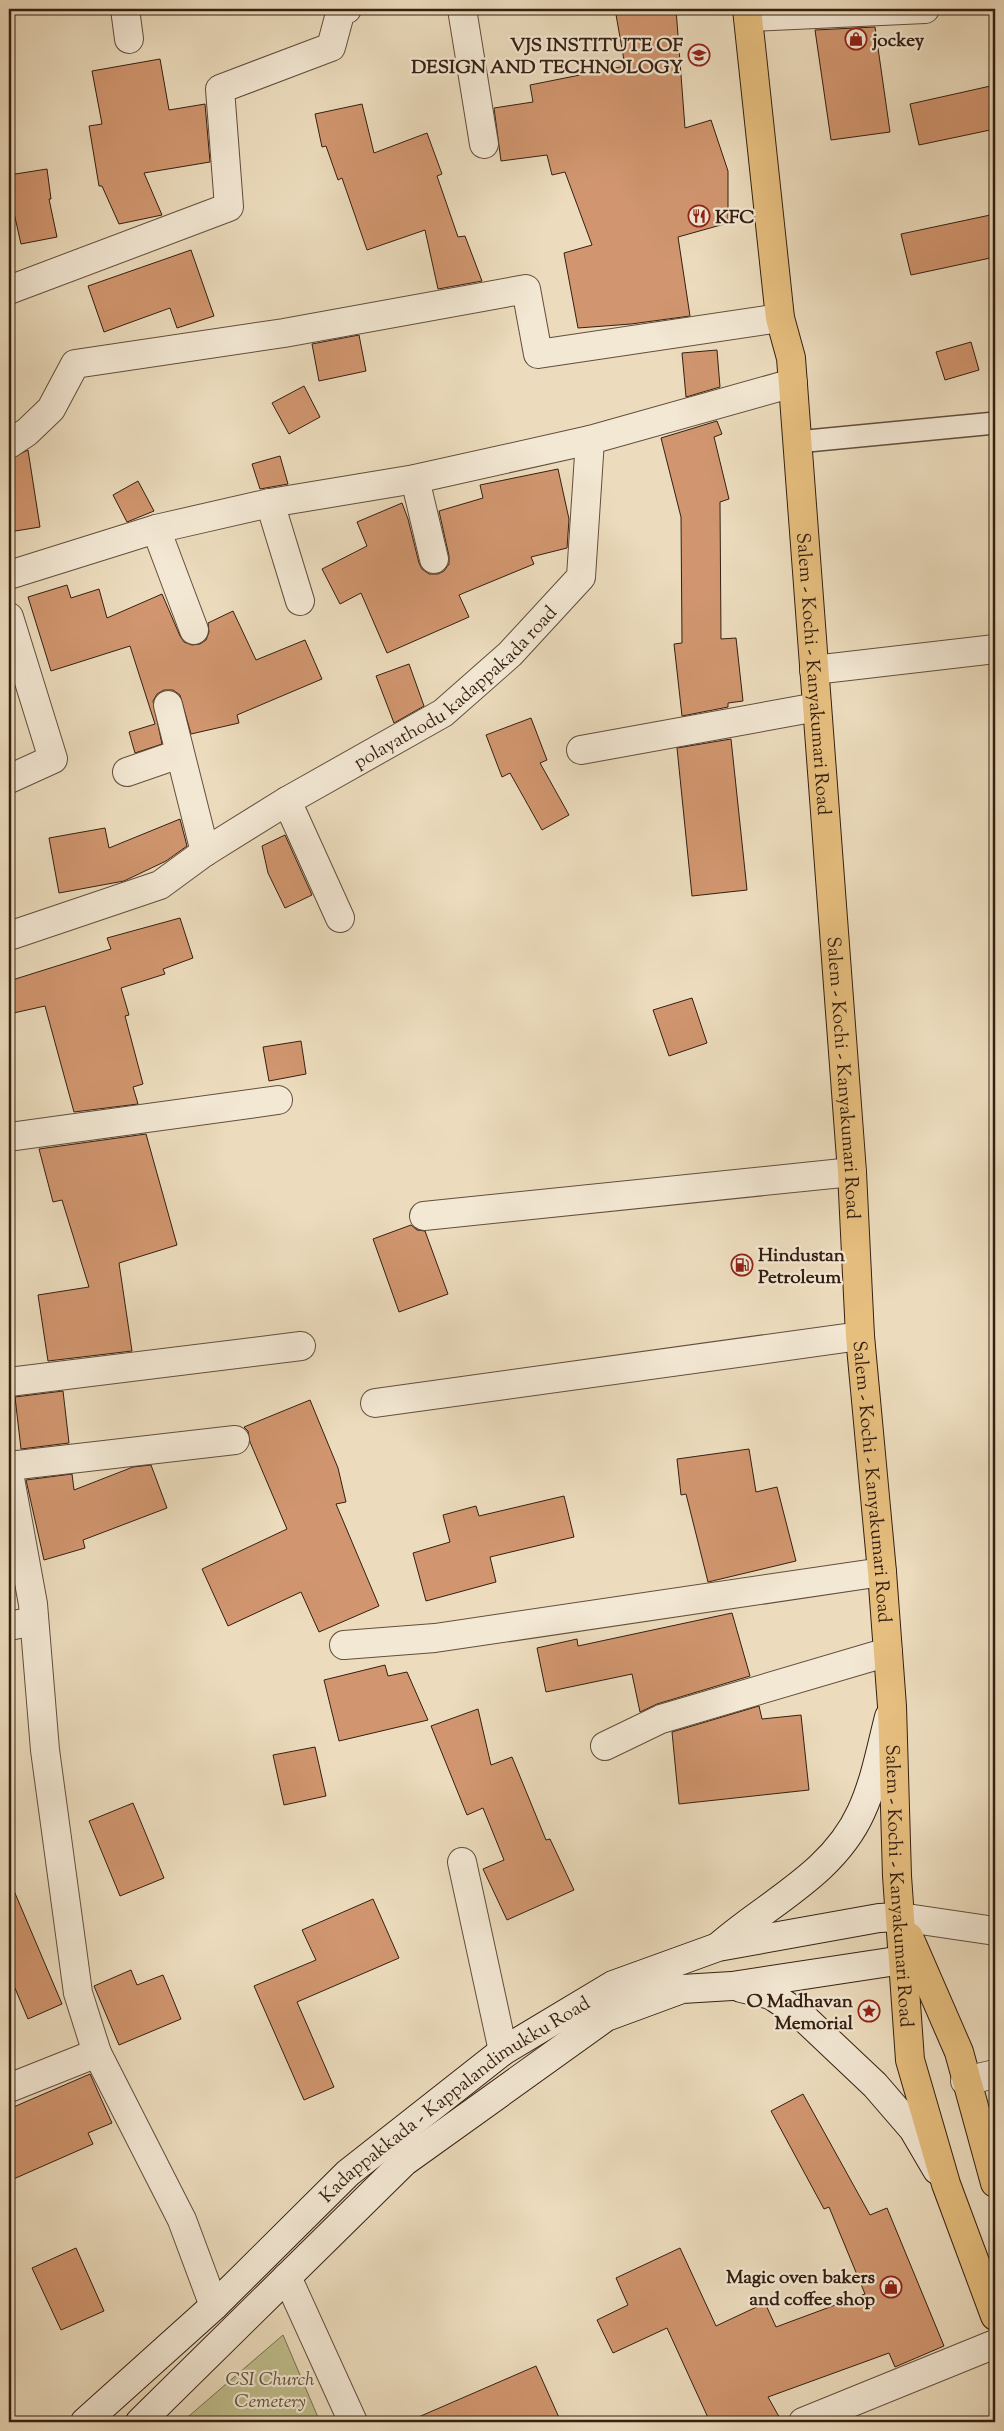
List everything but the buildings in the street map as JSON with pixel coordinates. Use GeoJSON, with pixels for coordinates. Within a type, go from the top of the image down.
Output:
{"type":"FeatureCollection","features":[{"type":"Feature","properties":{"kind":"main road","name":"Salem - Kochi - Kanyakumari Road"},"geometry":{"type":"LineString","coordinates":[[748,13],[780,318],[791,358],[793,383],[852,1172],[860,1336],[882,1572],[892,1706],[900,1917],[910,2060],[946,2184],[995,2316]]}},
{"type":"Feature","properties":{"kind":"main road"},"geometry":{"type":"LineString","coordinates":[[900,1917],[959,2052],[965,2081],[995,2183]]}},
{"type":"Feature","properties":{"kind":"street"},"geometry":{"type":"LineString","coordinates":[[125,9],[129,39]]}},
{"type":"Feature","properties":{"kind":"street"},"geometry":{"type":"LineString","coordinates":[[9,290],[230,207],[220,89],[331,48],[341,10],[347,9]]}},
{"type":"Feature","properties":{"kind":"street"},"geometry":{"type":"LineString","coordinates":[[462,9],[484,144]]}},
{"type":"Feature","properties":{"kind":"street"},"geometry":{"type":"LineString","coordinates":[[748,13],[925,9]]}},
{"type":"Feature","properties":{"kind":"street"},"geometry":{"type":"LineString","coordinates":[[9,444],[27,432],[51,409],[75,364],[284,333],[526,289],[538,354],[780,318]]}},
{"type":"Feature","properties":{"kind":"street"},"geometry":{"type":"LineString","coordinates":[[9,575],[156,529],[270,503],[415,479],[590,440],[793,383]]}},
{"type":"Feature","properties":{"kind":"street","name":"polayathodu kadappakada road"},"geometry":{"type":"LineString","coordinates":[[9,936],[160,884],[206,852],[287,801],[443,713],[510,654],[581,577],[590,440]]}},
{"type":"Feature","properties":{"kind":"street"},"geometry":{"type":"LineString","coordinates":[[415,479],[434,559]]}},
{"type":"Feature","properties":{"kind":"street"},"geometry":{"type":"LineString","coordinates":[[270,503],[300,601]]}},
{"type":"Feature","properties":{"kind":"street"},"geometry":{"type":"LineString","coordinates":[[156,529],[194,630]]}},
{"type":"Feature","properties":{"kind":"street"},"geometry":{"type":"LineString","coordinates":[[9,617],[53,759],[9,779]]}},
{"type":"Feature","properties":{"kind":"street"},"geometry":{"type":"LineString","coordinates":[[814,670],[995,649]]}},
{"type":"Feature","properties":{"kind":"street"},"geometry":{"type":"LineString","coordinates":[[168,705],[179,754],[206,852]]}},
{"type":"Feature","properties":{"kind":"street"},"geometry":{"type":"LineString","coordinates":[[581,750],[817,707]]}},
{"type":"Feature","properties":{"kind":"street"},"geometry":{"type":"LineString","coordinates":[[127,772],[179,754]]}},
{"type":"Feature","properties":{"kind":"street"},"geometry":{"type":"LineString","coordinates":[[287,801],[340,918]]}},
{"type":"Feature","properties":{"kind":"street"},"geometry":{"type":"LineString","coordinates":[[9,1137],[278,1100]]}},
{"type":"Feature","properties":{"kind":"street"},"geometry":{"type":"LineString","coordinates":[[424,1216],[852,1172]]}},
{"type":"Feature","properties":{"kind":"street"},"geometry":{"type":"LineString","coordinates":[[376,1403],[860,1336]]}},
{"type":"Feature","properties":{"kind":"street"},"geometry":{"type":"LineString","coordinates":[[9,1382],[301,1346]]}},
{"type":"Feature","properties":{"kind":"street"},"geometry":{"type":"LineString","coordinates":[[9,1466],[236,1440]]}},
{"type":"Feature","properties":{"kind":"street"},"geometry":{"type":"LineString","coordinates":[[9,1473],[22,1623],[45,1750],[78,1993],[97,2053],[182,2220],[214,2306]]}},
{"type":"Feature","properties":{"kind":"street"},"geometry":{"type":"LineString","coordinates":[[344,1645],[434,1638],[882,1572]]}},
{"type":"Feature","properties":{"kind":"street"},"geometry":{"type":"LineString","coordinates":[[605,1746],[662,1719],[888,1652]]}},
{"type":"Feature","properties":{"kind":"street"},"geometry":{"type":"LineString","coordinates":[[718,1947],[738,1930],[804,1882],[840,1847],[862,1812],[892,1706]]}},
{"type":"Feature","properties":{"kind":"street"},"geometry":{"type":"LineString","coordinates":[[462,1862],[503,2051]]}},
{"type":"Feature","properties":{"kind":"street","name":"Kadappakkada - Kappalandimukku Road"},"geometry":{"type":"LineString","coordinates":[[85,2422],[214,2306],[348,2173],[503,2051],[613,1985],[718,1947],[879,1918],[900,1917],[995,1931]]}},
{"type":"Feature","properties":{"kind":"street"},"geometry":{"type":"LineString","coordinates":[[732,1986],[903,1960]]}},
{"type":"Feature","properties":{"kind":"street"},"geometry":{"type":"LineString","coordinates":[[732,1986],[771,1995],[802,2016],[875,2085],[913,2129],[946,2184]]}},
{"type":"Feature","properties":{"kind":"street","name":"Kadappakkada - Kappalandimukku Road"},"geometry":{"type":"LineString","coordinates":[[140,2422],[404,2162],[606,2017],[682,1989],[732,1986]]}},
{"type":"Feature","properties":{"kind":"street"},"geometry":{"type":"LineString","coordinates":[[9,2088],[97,2053]]}},
{"type":"Feature","properties":{"kind":"street"},"geometry":{"type":"LineString","coordinates":[[965,2081],[995,2074]]}},
{"type":"Feature","properties":{"kind":"street"},"geometry":{"type":"LineString","coordinates":[[287,2277],[353,2422]]}},
{"type":"Feature","properties":{"kind":"street"},"geometry":{"type":"LineString","coordinates":[[803,2422],[995,2344]]}},
{"type":"Feature","properties":{"kind":"lane"},"geometry":{"type":"LineString","coordinates":[[797,442],[995,423]]}},
{"type":"Feature","properties":{"kind":"green space","name":"CSI Church Cemetery"},"geometry":{"type":"Polygon","coordinates":[[[283,2335],[320,2422],[182,2422],[283,2335]]]}},
{"type":"Feature","properties":{"kind":"place","name":"jockey"},"geometry":{"type":"Point","coordinates":[856,39]}},
{"type":"Feature","properties":{"kind":"place","name":"VJS INSTITUTE OF DESIGN AND TECHNOLOGY"},"geometry":{"type":"Point","coordinates":[699,55]}},
{"type":"Feature","properties":{"kind":"place","name":"KFC"},"geometry":{"type":"Point","coordinates":[699,216]}},
{"type":"Feature","properties":{"kind":"place","name":"Hindustan Petroleum"},"geometry":{"type":"Point","coordinates":[742,1265]}},
{"type":"Feature","properties":{"kind":"place","name":"O Madhavan Memorial"},"geometry":{"type":"Point","coordinates":[869,2011]}},
{"type":"Feature","properties":{"kind":"place","name":"Magic oven bakers and coffee shop"},"geometry":{"type":"Point","coordinates":[891,2287]}}]}
